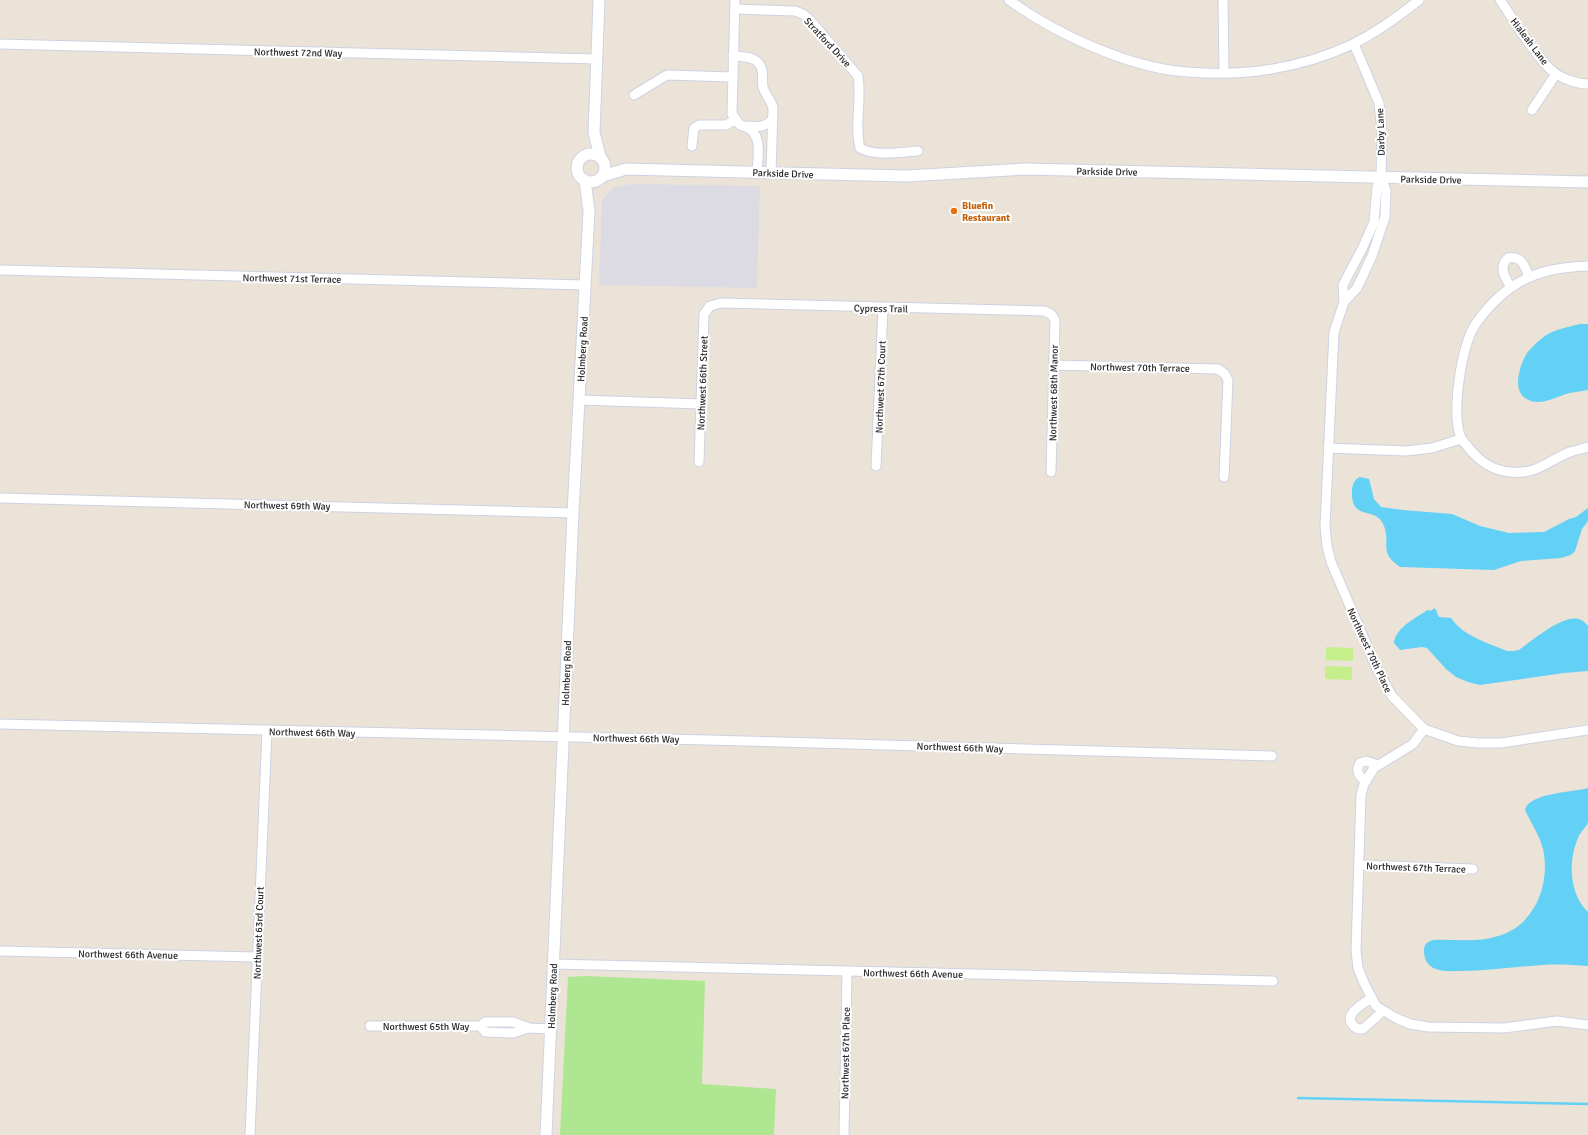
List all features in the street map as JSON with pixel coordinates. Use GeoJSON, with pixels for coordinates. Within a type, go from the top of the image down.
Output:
{"type":"FeatureCollection","features":[{"type":"Feature","properties":{"kind":"street"},"geometry":{"type":"LineString","coordinates":[[594,133],[585,155],[578,161],[577,170],[581,178],[585,181],[593,182],[602,177],[606,168],[601,158],[594,133],[599,0]]}},
{"type":"Feature","properties":{"kind":"street"},"geometry":{"type":"LineString","coordinates":[[1009,0],[1027,13],[1055,29],[1120,57],[1153,66],[1187,72],[1255,72],[1290,66],[1354,44],[1393,21],[1418,0]]}},
{"type":"Feature","properties":{"kind":"street"},"geometry":{"type":"LineString","coordinates":[[1223,0],[1224,72]]}},
{"type":"Feature","properties":{"kind":"street","name":"Hialeah Lane"},"geometry":{"type":"LineString","coordinates":[[1500,0],[1541,59],[1556,74],[1570,80],[1588,84]]}},
{"type":"Feature","properties":{"kind":"street"},"geometry":{"type":"LineString","coordinates":[[735,5],[732,114],[740,125],[760,128],[772,120]]}},
{"type":"Feature","properties":{"kind":"street","name":"Stratford Drive"},"geometry":{"type":"LineString","coordinates":[[735,5],[795,11],[803,14],[810,20],[858,76],[860,85],[857,138],[860,148],[867,152],[875,153],[918,151]]}},
{"type":"Feature","properties":{"kind":"street","name":"Northwest 72nd Way"},"geometry":{"type":"LineString","coordinates":[[0,44],[596,59]]}},
{"type":"Feature","properties":{"kind":"street","name":"Darby Lane"},"geometry":{"type":"LineString","coordinates":[[1354,44],[1379,103],[1382,132],[1381,178]]}},
{"type":"Feature","properties":{"kind":"street"},"geometry":{"type":"LineString","coordinates":[[733,56],[750,57],[755,60],[762,70],[764,89],[771,100],[773,107],[771,173]]}},
{"type":"Feature","properties":{"kind":"street"},"geometry":{"type":"LineString","coordinates":[[1532,110],[1556,74]]}},
{"type":"Feature","properties":{"kind":"street"},"geometry":{"type":"LineString","coordinates":[[634,95],[667,75],[732,77]]}},
{"type":"Feature","properties":{"kind":"street"},"geometry":{"type":"LineString","coordinates":[[692,146],[694,128],[699,125],[726,125],[735,120]]}},
{"type":"Feature","properties":{"kind":"street"},"geometry":{"type":"LineString","coordinates":[[747,126],[756,136],[759,144],[757,172]]}},
{"type":"Feature","properties":{"kind":"street"},"geometry":{"type":"LineString","coordinates":[[585,155],[592,154],[601,158]]}},
{"type":"Feature","properties":{"kind":"street","name":"Parkside Drive"},"geometry":{"type":"LineString","coordinates":[[601,158],[626,169]]}},
{"type":"Feature","properties":{"kind":"street","name":"Parkside Drive"},"geometry":{"type":"LineString","coordinates":[[602,177],[626,169],[907,176],[1025,169],[1588,182]]}},
{"type":"Feature","properties":{"kind":"street","name":"Holmberg Road"},"geometry":{"type":"LineString","coordinates":[[589,210],[594,191],[602,177]]}},
{"type":"Feature","properties":{"kind":"street","name":"Northwest 70th Place"},"geometry":{"type":"LineString","coordinates":[[1381,178],[1377,187],[1374,222],[1343,284],[1344,302],[1334,332],[1325,526],[1330,562],[1377,669],[1392,696],[1424,729]]}},
{"type":"Feature","properties":{"kind":"street","name":"Northwest 70th Place"},"geometry":{"type":"LineString","coordinates":[[1344,302],[1357,288],[1361,280],[1372,256],[1384,216],[1386,190],[1381,178]]}},
{"type":"Feature","properties":{"kind":"street","name":"Holmberg Road"},"geometry":{"type":"LineString","coordinates":[[546,1135],[573,513],[589,210],[585,181]]}},
{"type":"Feature","properties":{"kind":"street"},"geometry":{"type":"LineString","coordinates":[[1360,252],[1372,256]]}},
{"type":"Feature","properties":{"kind":"street"},"geometry":{"type":"LineString","coordinates":[[1515,285],[1503,271],[1503,265],[1508,258],[1516,257],[1520,259],[1529,277]]}},
{"type":"Feature","properties":{"kind":"street"},"geometry":{"type":"LineString","coordinates":[[1588,266],[1561,268],[1538,273],[1503,293],[1475,326],[1465,347],[1459,381],[1457,420],[1461,439],[1482,462],[1496,469],[1511,472],[1526,472],[1541,468],[1570,452],[1588,447]]}},
{"type":"Feature","properties":{"kind":"street","name":"Northwest 71st Terrace"},"geometry":{"type":"LineString","coordinates":[[0,270],[585,285]]}},
{"type":"Feature","properties":{"kind":"street"},"geometry":{"type":"LineString","coordinates":[[1349,274],[1361,280]]}},
{"type":"Feature","properties":{"kind":"street","name":"Cypress Trail"},"geometry":{"type":"LineString","coordinates":[[710,306],[721,303],[1044,311],[1051,314]]}},
{"type":"Feature","properties":{"kind":"street","name":"Northwest 66th Street"},"geometry":{"type":"LineString","coordinates":[[699,462],[704,314],[710,306]]}},
{"type":"Feature","properties":{"kind":"street","name":"Northwest 67th Court"},"geometry":{"type":"LineString","coordinates":[[876,466],[883,308]]}},
{"type":"Feature","properties":{"kind":"street","name":"Northwest 68th Manor"},"geometry":{"type":"LineString","coordinates":[[1051,314],[1055,320],[1051,472]]}},
{"type":"Feature","properties":{"kind":"street","name":"Northwest 70th Terrace"},"geometry":{"type":"LineString","coordinates":[[1053,365],[1218,369],[1225,374],[1228,380],[1224,477]]}},
{"type":"Feature","properties":{"kind":"street"},"geometry":{"type":"LineString","coordinates":[[579,400],[701,404]]}},
{"type":"Feature","properties":{"kind":"street"},"geometry":{"type":"LineString","coordinates":[[1328,448],[1406,451],[1432,448],[1461,439]]}},
{"type":"Feature","properties":{"kind":"street","name":"Northwest 69th Way"},"geometry":{"type":"LineString","coordinates":[[0,498],[573,513]]}},
{"type":"Feature","properties":{"kind":"street","name":"Northwest 66th Way"},"geometry":{"type":"LineString","coordinates":[[0,724],[1272,756]]}},
{"type":"Feature","properties":{"kind":"street"},"geometry":{"type":"LineString","coordinates":[[1588,730],[1501,743],[1478,743],[1458,741],[1424,729],[1413,744],[1406,750],[1374,768],[1366,781],[1361,795],[1356,951],[1358,968],[1377,1005],[1410,1024],[1428,1027],[1504,1028],[1557,1021],[1588,1025]]}},
{"type":"Feature","properties":{"kind":"street","name":"Northwest 63rd Court"},"geometry":{"type":"LineString","coordinates":[[250,1135],[267,731]]}},
{"type":"Feature","properties":{"kind":"street"},"geometry":{"type":"LineString","coordinates":[[1366,781],[1358,773],[1358,766],[1360,763],[1366,761],[1378,765]]}},
{"type":"Feature","properties":{"kind":"street","name":"Northwest 67th Terrace"},"geometry":{"type":"LineString","coordinates":[[1359,865],[1473,869]]}},
{"type":"Feature","properties":{"kind":"street","name":"Northwest 66th Avenue"},"geometry":{"type":"LineString","coordinates":[[0,950],[257,957]]}},
{"type":"Feature","properties":{"kind":"street","name":"Northwest 66th Avenue"},"geometry":{"type":"LineString","coordinates":[[553,964],[1273,981]]}},
{"type":"Feature","properties":{"kind":"street","name":"Northwest 67th Place"},"geometry":{"type":"LineString","coordinates":[[844,1135],[847,971]]}},
{"type":"Feature","properties":{"kind":"street","name":"Northwest 65th Way"},"geometry":{"type":"LineString","coordinates":[[370,1026],[481,1026],[485,1022],[513,1022],[529,1028],[551,1029]]}},
{"type":"Feature","properties":{"kind":"shaded area"},"geometry":{"type":"Polygon","coordinates":[[[632,184],[760,186],[757,288],[599,285],[602,200],[614,187],[632,184]]]}},
{"type":"Feature","properties":{"kind":"green space"},"geometry":{"type":"Polygon","coordinates":[[[1326,647],[1353,648],[1353,661],[1326,660],[1326,647]]]}},
{"type":"Feature","properties":{"kind":"green space"},"geometry":{"type":"Polygon","coordinates":[[[1325,666],[1352,667],[1352,680],[1325,679],[1325,666]]]}},
{"type":"Feature","properties":{"kind":"green space"},"geometry":{"type":"Polygon","coordinates":[[[584,976],[705,981],[702,1084],[776,1089],[774,1135],[560,1135],[568,977],[584,976]]]}},
{"type":"Feature","properties":{"kind":"water"},"geometry":{"type":"Polygon","coordinates":[[[1580,324],[1588,324],[1588,390],[1570,393],[1541,402],[1531,401],[1524,398],[1518,387],[1518,380],[1521,365],[1527,353],[1549,334],[1562,328],[1580,324]]]}},
{"type":"Feature","properties":{"kind":"water"},"geometry":{"type":"Polygon","coordinates":[[[1360,477],[1369,479],[1374,499],[1381,507],[1452,514],[1480,526],[1509,533],[1544,532],[1576,517],[1588,508],[1588,521],[1582,529],[1575,551],[1571,555],[1561,558],[1521,561],[1494,570],[1400,567],[1389,557],[1386,548],[1386,533],[1380,520],[1375,516],[1359,510],[1352,500],[1352,489],[1354,482],[1360,477]]]}},
{"type":"Feature","properties":{"kind":"water"},"geometry":{"type":"Polygon","coordinates":[[[1435,608],[1439,617],[1451,618],[1462,630],[1484,642],[1507,651],[1519,650],[1540,634],[1566,620],[1581,620],[1588,626],[1588,671],[1480,685],[1468,682],[1456,677],[1446,669],[1427,648],[1422,647],[1400,650],[1394,643],[1398,632],[1402,628],[1428,610],[1430,611],[1435,608]]]}},
{"type":"Feature","properties":{"kind":"water"},"geometry":{"type":"Polygon","coordinates":[[[1588,788],[1588,822],[1580,834],[1575,847],[1572,877],[1577,896],[1588,912],[1588,966],[1548,965],[1445,971],[1430,966],[1425,959],[1424,953],[1425,946],[1429,942],[1433,940],[1466,940],[1498,936],[1511,931],[1530,914],[1542,890],[1545,863],[1542,844],[1525,810],[1528,804],[1534,800],[1552,794],[1588,788]]]}},
{"type":"Feature","properties":{"kind":"waterway"},"geometry":{"type":"LineString","coordinates":[[1298,1098],[1588,1104]]}},
{"type":"Feature","properties":{"kind":"place","name":"Bluefin Restaurant"},"geometry":{"type":"Point","coordinates":[954,211]}}]}
